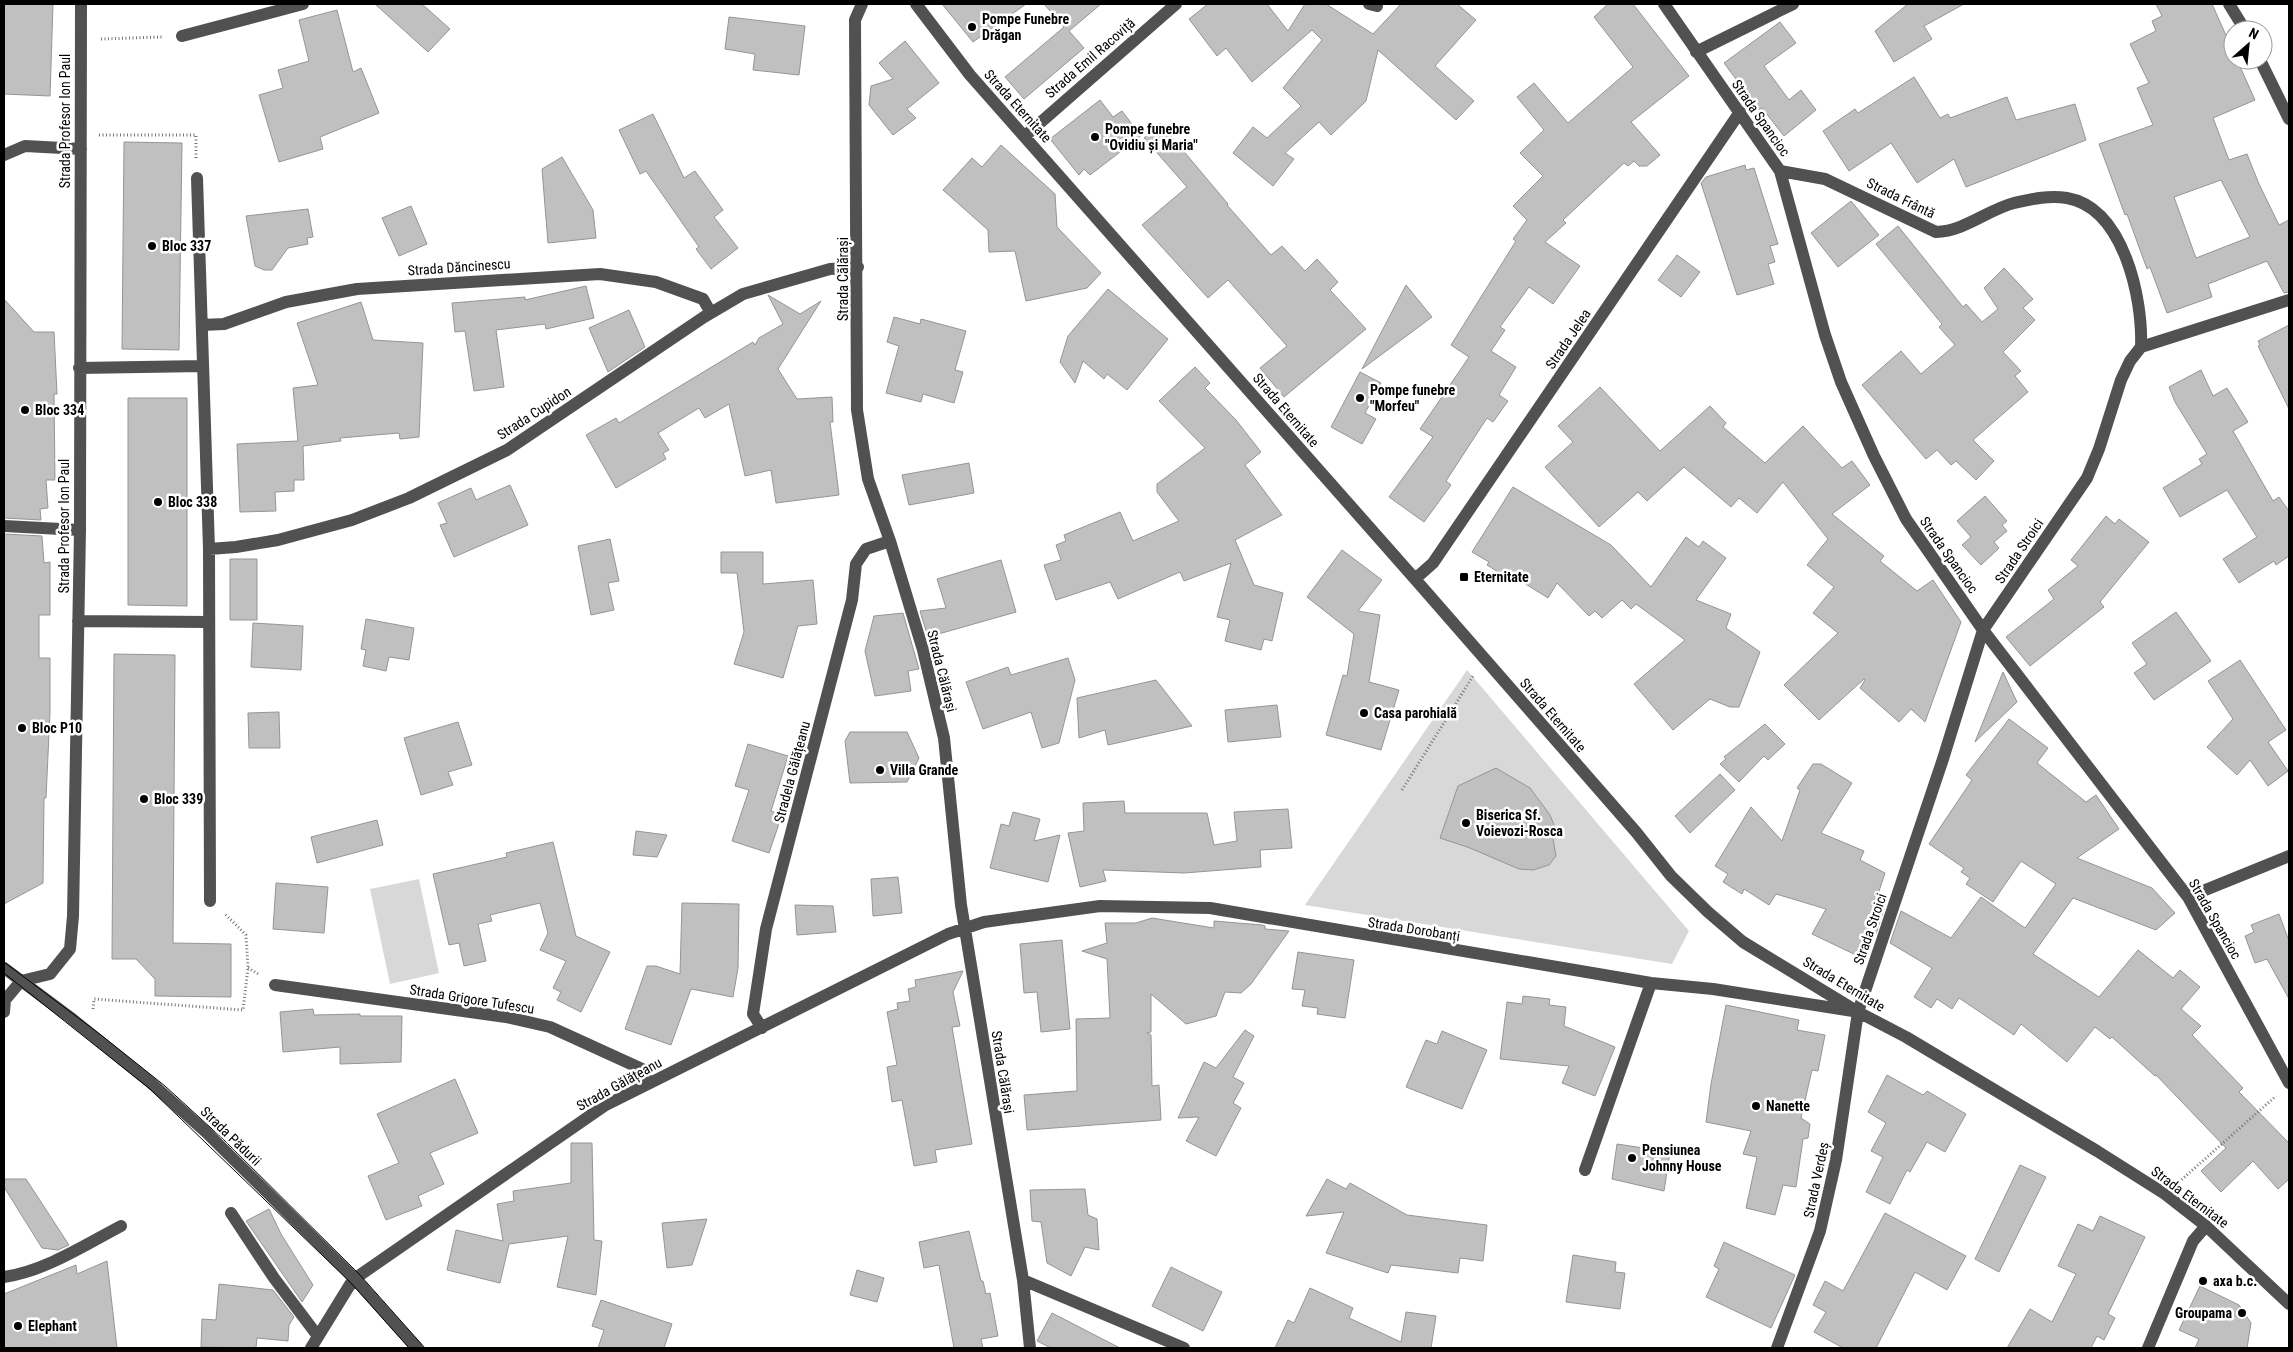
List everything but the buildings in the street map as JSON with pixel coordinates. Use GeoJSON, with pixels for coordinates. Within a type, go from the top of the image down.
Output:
{"type":"FeatureCollection","features":[{"type":"Feature","properties":{"kind":"street","name":"Strada Profesor Ion Paul"},"geometry":{"type":"LineString","coordinates":[[21,981],[50,974],[70,949],[73,916],[80,530],[81,4]]}},
{"type":"Feature","properties":{"kind":"street"},"geometry":{"type":"LineString","coordinates":[[182,36],[302,4]]}},
{"type":"Feature","properties":{"kind":"street","name":"Strada Călărași"},"geometry":{"type":"LineString","coordinates":[[862,4],[855,20],[858,410],[868,479],[890,541],[923,650],[944,738],[961,905],[1023,1280],[1030,1348]]}},
{"type":"Feature","properties":{"kind":"street","name":"Strada Eternitate"},"geometry":{"type":"LineString","coordinates":[[916,4],[970,75],[1415,579],[1636,832],[1671,876],[1708,912],[1743,942],[1858,1012],[1906,1037],[2165,1194],[2206,1226],[2289,1304]]}},
{"type":"Feature","properties":{"kind":"street","name":"Strada Emil Racoviță"},"geometry":{"type":"LineString","coordinates":[[1025,136],[1176,4]]}},
{"type":"Feature","properties":{"kind":"street","name":"Strada Spancioc"},"geometry":{"type":"LineString","coordinates":[[1664,4],[1780,171],[1841,382],[1874,456],[1906,519],[1983,630],[2188,897],[2286,1087]]}},
{"type":"Feature","properties":{"kind":"street"},"geometry":{"type":"LineString","coordinates":[[1696,52],[1793,4]]}},
{"type":"Feature","properties":{"kind":"street"},"geometry":{"type":"LineString","coordinates":[[2229,4],[2239,20]]}},
{"type":"Feature","properties":{"kind":"street"},"geometry":{"type":"LineString","coordinates":[[2265,70],[2289,119]]}},
{"type":"Feature","properties":{"kind":"street","name":"Strada Jelea"},"geometry":{"type":"LineString","coordinates":[[1415,579],[1433,563],[1740,112]]}},
{"type":"Feature","properties":{"kind":"street"},"geometry":{"type":"LineString","coordinates":[[4,155],[25,146],[81,149]]}},
{"type":"Feature","properties":{"kind":"street","name":"Strada Frântă"},"geometry":{"type":"LineString","coordinates":[[1780,171],[1825,179],[1936,232],[1951,231],[2011,204],[2043,197],[2068,198],[2103,218],[2123,248],[2138,296],[2142,326],[2141,347]]}},
{"type":"Feature","properties":{"kind":"street"},"geometry":{"type":"LineString","coordinates":[[197,178],[209,548],[210,901]]}},
{"type":"Feature","properties":{"kind":"street","name":"Strada Cupidon"},"geometry":{"type":"LineString","coordinates":[[209,548],[236,547],[278,540],[352,520],[409,498],[507,450],[744,294],[830,269],[858,267]]}},
{"type":"Feature","properties":{"kind":"street","name":"Strada Dăncinescu"},"geometry":{"type":"LineString","coordinates":[[202,325],[224,324],[286,302],[358,289],[600,274],[656,282],[702,299],[711,314]]}},
{"type":"Feature","properties":{"kind":"street"},"geometry":{"type":"LineString","coordinates":[[2141,347],[2289,300]]}},
{"type":"Feature","properties":{"kind":"street","name":"Strada Stroici"},"geometry":{"type":"LineString","coordinates":[[1858,1012],[1943,759],[1983,630],[2087,478],[2099,449],[2121,380],[2130,361],[2141,347]]}},
{"type":"Feature","properties":{"kind":"street"},"geometry":{"type":"LineString","coordinates":[[79,368],[203,366]]}},
{"type":"Feature","properties":{"kind":"street"},"geometry":{"type":"LineString","coordinates":[[4,526],[80,530]]}},
{"type":"Feature","properties":{"kind":"street","name":"Stradela Gălățeanu"},"geometry":{"type":"LineString","coordinates":[[762,1028],[753,1014],[766,929],[852,600],[856,564],[866,549],[890,541]]}},
{"type":"Feature","properties":{"kind":"street"},"geometry":{"type":"LineString","coordinates":[[78,621],[208,622]]}},
{"type":"Feature","properties":{"kind":"street"},"geometry":{"type":"LineString","coordinates":[[2188,897],[2289,856]]}},
{"type":"Feature","properties":{"kind":"street","name":"Strada Dorobanți"},"geometry":{"type":"LineString","coordinates":[[966,930],[984,922],[1100,906],[1210,908],[1651,983],[1713,989],[1858,1012]]}},
{"type":"Feature","properties":{"kind":"street","name":"Strada Gălățeanu"},"geometry":{"type":"LineString","coordinates":[[311,1348],[317,1335],[355,1279],[604,1106],[948,934],[966,930]]}},
{"type":"Feature","properties":{"kind":"street","name":"Strada Pădurii"},"geometry":{"type":"LineString","coordinates":[[4,968],[150,1082],[206,1132],[355,1279],[417,1348]]}},
{"type":"Feature","properties":{"kind":"street"},"geometry":{"type":"LineString","coordinates":[[4,1012],[5,1000],[21,981]]}},
{"type":"Feature","properties":{"kind":"street"},"geometry":{"type":"LineString","coordinates":[[1585,1170],[1651,983]]}},
{"type":"Feature","properties":{"kind":"street","name":"Strada Grigore Tufescu"},"geometry":{"type":"LineString","coordinates":[[275,986],[506,1017],[550,1027],[642,1070],[648,1083]]}},
{"type":"Feature","properties":{"kind":"street","name":"Strada Verdeș"},"geometry":{"type":"LineString","coordinates":[[1778,1348],[1820,1231],[1836,1160],[1858,1012]]}},
{"type":"Feature","properties":{"kind":"street"},"geometry":{"type":"LineString","coordinates":[[231,1213],[274,1278],[317,1335]]}},
{"type":"Feature","properties":{"kind":"street"},"geometry":{"type":"LineString","coordinates":[[4,1277],[18,1275],[58,1258],[121,1226]]}},
{"type":"Feature","properties":{"kind":"street"},"geometry":{"type":"LineString","coordinates":[[2148,1348],[2193,1241],[2206,1226]]}},
{"type":"Feature","properties":{"kind":"street"},"geometry":{"type":"LineString","coordinates":[[1023,1280],[1184,1348]]}},
{"type":"Feature","properties":{"kind":"path"},"geometry":{"type":"LineString","coordinates":[[80,40],[182,36]]}},
{"type":"Feature","properties":{"kind":"path"},"geometry":{"type":"LineString","coordinates":[[80,135],[196,136],[197,178]]}},
{"type":"Feature","properties":{"kind":"path"},"geometry":{"type":"LineString","coordinates":[[1402,790],[1476,672],[1487,662]]}},
{"type":"Feature","properties":{"kind":"path"},"geometry":{"type":"LineString","coordinates":[[93,1014],[94,998],[242,1010],[248,968],[246,935],[210,901]]}},
{"type":"Feature","properties":{"kind":"path"},"geometry":{"type":"LineString","coordinates":[[2165,1194],[2286,1087]]}},
{"type":"Feature","properties":{"kind":"shaded area"},"geometry":{"type":"Polygon","coordinates":[[[1467,670],[1689,931],[1672,964],[1305,905],[1467,670]]]}},
{"type":"Feature","properties":{"kind":"shaded area"},"geometry":{"type":"Polygon","coordinates":[[[419,879],[439,973],[390,984],[370,889],[419,879]]]}},
{"type":"Feature","properties":{"kind":"tram line"},"geometry":{"type":"LineString","coordinates":[[4,962],[165,1086],[223,1139],[360,1275],[425,1348]]}},
{"type":"Feature","properties":{"kind":"tram line"},"geometry":{"type":"LineString","coordinates":[[4,973],[150,1089],[351,1283],[409,1348]]}},
{"type":"Feature","properties":{"kind":"place","name":"Pompe Funebre Drăgan"},"geometry":{"type":"Point","coordinates":[972,27]}},
{"type":"Feature","properties":{"kind":"place","name":"Pompe funebre \"Ovidiu și Maria\""},"geometry":{"type":"Point","coordinates":[1095,137]}},
{"type":"Feature","properties":{"kind":"place","name":"Bloc 337"},"geometry":{"type":"Point","coordinates":[152,246]}},
{"type":"Feature","properties":{"kind":"place","name":"Pompe funebre \"Morfeu\""},"geometry":{"type":"Point","coordinates":[1360,398]}},
{"type":"Feature","properties":{"kind":"place","name":"Bloc 334"},"geometry":{"type":"Point","coordinates":[25,410]}},
{"type":"Feature","properties":{"kind":"place","name":"Bloc 338"},"geometry":{"type":"Point","coordinates":[158,502]}},
{"type":"Feature","properties":{"kind":"place","name":"Eternitate"},"geometry":{"type":"Point","coordinates":[1464,577]}},
{"type":"Feature","properties":{"kind":"place","name":"Casa parohială"},"geometry":{"type":"Point","coordinates":[1364,713]}},
{"type":"Feature","properties":{"kind":"place","name":"Bloc P10"},"geometry":{"type":"Point","coordinates":[22,728]}},
{"type":"Feature","properties":{"kind":"place","name":"Villa Grande"},"geometry":{"type":"Point","coordinates":[880,770]}},
{"type":"Feature","properties":{"kind":"place","name":"Bloc 339"},"geometry":{"type":"Point","coordinates":[144,799]}},
{"type":"Feature","properties":{"kind":"place","name":"Biserica Sf. Voievozi-Rosca"},"geometry":{"type":"Point","coordinates":[1466,823]}},
{"type":"Feature","properties":{"kind":"place","name":"Nanette"},"geometry":{"type":"Point","coordinates":[1756,1106]}},
{"type":"Feature","properties":{"kind":"place","name":"Pensiunea Johnny House"},"geometry":{"type":"Point","coordinates":[1632,1158]}},
{"type":"Feature","properties":{"kind":"place","name":"axa b.c."},"geometry":{"type":"Point","coordinates":[2203,1281]}},
{"type":"Feature","properties":{"kind":"place","name":"Groupama"},"geometry":{"type":"Point","coordinates":[2242,1313]}},
{"type":"Feature","properties":{"kind":"place","name":"Elephant"},"geometry":{"type":"Point","coordinates":[18,1326]}}]}
